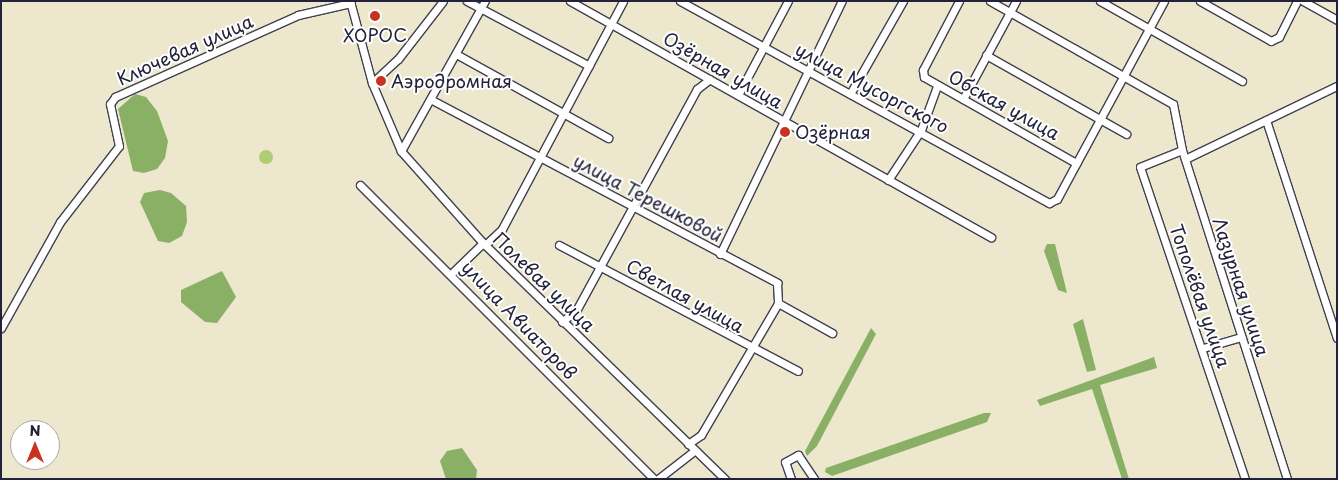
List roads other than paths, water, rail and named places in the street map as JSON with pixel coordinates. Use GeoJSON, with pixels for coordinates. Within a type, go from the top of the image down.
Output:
{"type":"FeatureCollection","features":[{"type":"Feature","properties":{"kind":"street"},"geometry":{"type":"LineString","coordinates":[[372,83],[398,59],[443,1]]}},
{"type":"Feature","properties":{"kind":"street"},"geometry":{"type":"LineString","coordinates":[[467,1],[589,66]]}},
{"type":"Feature","properties":{"kind":"street"},"geometry":{"type":"LineString","coordinates":[[401,151],[432,100],[485,1]]}},
{"type":"Feature","properties":{"kind":"street","name":"Озёрная улица"},"geometry":{"type":"LineString","coordinates":[[570,1],[991,237]]}},
{"type":"Feature","properties":{"kind":"street"},"geometry":{"type":"LineString","coordinates":[[452,273],[502,229],[623,1]]}},
{"type":"Feature","properties":{"kind":"street","name":"улица Мусоргского"},"geometry":{"type":"LineString","coordinates":[[680,1],[806,71],[921,130],[1049,203],[1057,199],[1076,163]]}},
{"type":"Feature","properties":{"kind":"street"},"geometry":{"type":"LineString","coordinates":[[720,254],[806,71],[842,1]]}},
{"type":"Feature","properties":{"kind":"street"},"geometry":{"type":"LineString","coordinates":[[850,94],[903,1]]}},
{"type":"Feature","properties":{"kind":"street","name":"Обская улица"},"geometry":{"type":"LineString","coordinates":[[959,1],[923,70],[924,77],[1076,163]]}},
{"type":"Feature","properties":{"kind":"street"},"geometry":{"type":"LineString","coordinates":[[990,1],[1125,74]]}},
{"type":"Feature","properties":{"kind":"street"},"geometry":{"type":"LineString","coordinates":[[963,98],[1016,1]]}},
{"type":"Feature","properties":{"kind":"street"},"geometry":{"type":"LineString","coordinates":[[1100,1],[1242,81]]}},
{"type":"Feature","properties":{"kind":"street"},"geometry":{"type":"LineString","coordinates":[[1076,163],[1151,29],[1164,1]]}},
{"type":"Feature","properties":{"kind":"street"},"geometry":{"type":"LineString","coordinates":[[1200,1],[1271,41],[1278,38],[1297,1]]}},
{"type":"Feature","properties":{"kind":"street"},"geometry":{"type":"LineString","coordinates":[[1303,1],[1337,20]]}},
{"type":"Feature","properties":{"kind":"street","name":"Полевая улица"},"geometry":{"type":"LineString","coordinates":[[350,2],[372,83],[401,151],[484,244],[725,479]]}},
{"type":"Feature","properties":{"kind":"street","name":"Ключевая улица"},"geometry":{"type":"LineString","coordinates":[[2,323],[60,222],[119,146],[110,104],[115,97],[298,15],[350,2]]}},
{"type":"Feature","properties":{"kind":"street"},"geometry":{"type":"LineString","coordinates":[[738,95],[764,47],[785,2]]}},
{"type":"Feature","properties":{"kind":"street"},"geometry":{"type":"LineString","coordinates":[[456,54],[565,110],[608,138]]}},
{"type":"Feature","properties":{"kind":"street"},"geometry":{"type":"LineString","coordinates":[[986,55],[1126,134]]}},
{"type":"Feature","properties":{"kind":"street","name":"Лазурная улица"},"geometry":{"type":"LineString","coordinates":[[1125,74],[1173,104],[1182,150],[1284,478]]}},
{"type":"Feature","properties":{"kind":"street"},"geometry":{"type":"LineString","coordinates":[[562,322],[577,309],[599,266],[635,207],[697,89],[710,79]]}},
{"type":"Feature","properties":{"kind":"street"},"geometry":{"type":"LineString","coordinates":[[888,180],[921,130],[937,86]]}},
{"type":"Feature","properties":{"kind":"street"},"geometry":{"type":"LineString","coordinates":[[1185,159],[1337,86]]}},
{"type":"Feature","properties":{"kind":"street","name":"улица Терешковой"},"geometry":{"type":"LineString","coordinates":[[432,100],[778,283],[778,303]]}},
{"type":"Feature","properties":{"kind":"street"},"geometry":{"type":"LineString","coordinates":[[1266,120],[1337,338]]}},
{"type":"Feature","properties":{"kind":"street","name":"Тополёвая улица"},"geometry":{"type":"LineString","coordinates":[[1182,150],[1140,168],[1203,348],[1245,479]]}},
{"type":"Feature","properties":{"kind":"street","name":"улица Авиаторов"},"geometry":{"type":"LineString","coordinates":[[360,184],[452,273],[656,479],[694,450]]}},
{"type":"Feature","properties":{"kind":"street","name":"Светлая улица"},"geometry":{"type":"LineString","coordinates":[[560,245],[752,349],[798,371]]}},
{"type":"Feature","properties":{"kind":"street"},"geometry":{"type":"LineString","coordinates":[[688,444],[701,434],[778,303],[832,333]]}},
{"type":"Feature","properties":{"kind":"street"},"geometry":{"type":"LineString","coordinates":[[1203,348],[1241,337]]}},
{"type":"Feature","properties":{"kind":"street"},"geometry":{"type":"LineString","coordinates":[[791,479],[785,462],[798,455],[814,479]]}},
{"type":"Feature","properties":{"kind":"place","name":"ХОРОС"},"geometry":{"type":"Point","coordinates":[375,16]}},
{"type":"Feature","properties":{"kind":"place","name":"Аэродромная"},"geometry":{"type":"Point","coordinates":[381,81]}},
{"type":"Feature","properties":{"kind":"place","name":"Озёрная"},"geometry":{"type":"Point","coordinates":[785,132]}}]}
